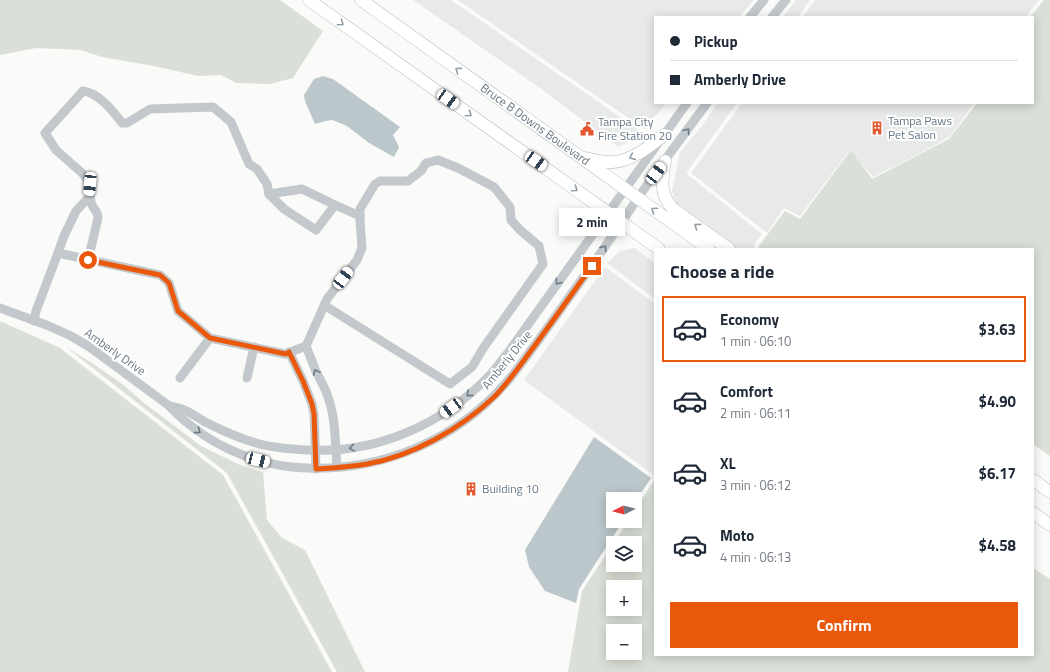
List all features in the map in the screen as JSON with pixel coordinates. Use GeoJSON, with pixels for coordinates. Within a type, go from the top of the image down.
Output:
{"type":"FeatureCollection","features":[{"type":"Feature","properties":{"kind":"main road"},"geometry":{"type":"LineString","coordinates":[[309,0],[658,248]]}},
{"type":"Feature","properties":{"kind":"main road","name":"Bruce B Downs Boulevard"},"geometry":{"type":"LineString","coordinates":[[361,0],[708,248]]}},
{"type":"Feature","properties":{"kind":"main road"},"geometry":{"type":"LineString","coordinates":[[581,158],[609,163],[621,161],[640,153],[664,135]]}},
{"type":"Feature","properties":{"kind":"main road"},"geometry":{"type":"LineString","coordinates":[[665,162],[662,184],[668,204],[728,248]]}},
{"type":"Feature","properties":{"kind":"main road"},"geometry":{"type":"LineString","coordinates":[[1034,481],[1050,492]]}},
{"type":"Feature","properties":{"kind":"main road"},"geometry":{"type":"LineString","coordinates":[[1034,514],[1050,525]]}},
{"type":"Feature","properties":{"kind":"street"},"geometry":{"type":"LineString","coordinates":[[751,16],[764,0]]}},
{"type":"Feature","properties":{"kind":"street"},"geometry":{"type":"LineString","coordinates":[[773,16],[786,0]]}},
{"type":"Feature","properties":{"kind":"street"},"geometry":{"type":"LineString","coordinates":[[88,260],[98,218],[98,213],[93,206],[90,196],[90,184],[82,173],[56,150],[45,133],[83,91],[89,92],[96,96],[112,110],[122,123],[127,123],[150,109],[213,108],[232,122],[249,164],[257,169],[267,184],[269,194],[284,209],[316,230],[335,206]]}},
{"type":"Feature","properties":{"kind":"street","name":"Amberly Drive"},"geometry":{"type":"LineString","coordinates":[[168,405],[185,410],[222,430],[256,443],[289,449],[315,451],[351,449],[386,441],[421,427],[442,415],[477,387],[507,354],[686,104]]}},
{"type":"Feature","properties":{"kind":"street","name":"Amberly Drive"},"geometry":{"type":"LineString","coordinates":[[0,308],[49,326],[88,346],[168,405],[179,417],[205,436],[240,454],[277,465],[298,468],[337,468],[368,464],[408,452],[444,434],[459,425],[485,405],[506,384],[707,104]]}},
{"type":"Feature","properties":{"kind":"street"},"geometry":{"type":"LineString","coordinates":[[58,253],[160,275],[169,283],[178,311],[210,338],[286,354],[306,346],[324,305],[327,299],[357,260],[362,248],[360,209],[375,184],[380,181],[408,181],[421,171],[426,163],[438,160],[458,168],[494,187],[510,208],[511,220],[520,230],[539,246],[543,264],[484,347],[472,367],[450,384],[324,305]]}},
{"type":"Feature","properties":{"kind":"street"},"geometry":{"type":"LineString","coordinates":[[269,194],[302,189],[335,206],[360,216]]}},
{"type":"Feature","properties":{"kind":"street"},"geometry":{"type":"LineString","coordinates":[[34,321],[64,236],[76,211],[90,196]]}},
{"type":"Feature","properties":{"kind":"street"},"geometry":{"type":"LineString","coordinates":[[180,378],[210,338]]}},
{"type":"Feature","properties":{"kind":"street"},"geometry":{"type":"LineString","coordinates":[[306,346],[314,368],[328,397],[332,411],[337,468]]}},
{"type":"Feature","properties":{"kind":"street"},"geometry":{"type":"LineString","coordinates":[[248,378],[254,347]]}},
{"type":"Feature","properties":{"kind":"street"},"geometry":{"type":"LineString","coordinates":[[289,352],[312,404],[314,414],[316,469]]}},
{"type":"Feature","properties":{"kind":"street"},"geometry":{"type":"LineString","coordinates":[[314,414],[332,411]]}},
{"type":"Feature","properties":{"kind":"shaded area"},"geometry":{"type":"Polygon","coordinates":[[[0,0],[280,0],[323,31],[293,78],[270,84],[236,83],[221,75],[198,76],[154,66],[102,57],[81,50],[36,48],[0,55],[0,0]]]}},
{"type":"Feature","properties":{"kind":"shaded area"},"geometry":{"type":"Polygon","coordinates":[[[413,0],[451,0],[642,132],[637,138],[618,147],[540,88],[413,0]]]}},
{"type":"Feature","properties":{"kind":"shaded area"},"geometry":{"type":"Polygon","coordinates":[[[458,0],[754,0],[740,16],[654,16],[654,104],[665,104],[644,129],[458,0]]]}},
{"type":"Feature","properties":{"kind":"shaded area"},"geometry":{"type":"Polygon","coordinates":[[[796,0],[810,0],[799,16],[784,16],[796,0]]]}},
{"type":"Feature","properties":{"kind":"shaded area"},"geometry":{"type":"Polygon","coordinates":[[[815,0],[1039,0],[1027,16],[804,16],[815,0]]]}},
{"type":"Feature","properties":{"kind":"shaded area"},"geometry":{"type":"Polygon","coordinates":[[[1044,0],[1050,0],[1050,456],[1034,445],[1034,248],[758,247],[785,211],[800,219],[851,150],[872,179],[949,139],[976,104],[1034,104],[1034,16],[1031,16],[1044,0]]]}},
{"type":"Feature","properties":{"kind":"shaded area"},"geometry":{"type":"Polygon","coordinates":[[[323,76],[333,79],[400,127],[393,135],[399,147],[394,157],[369,143],[347,126],[332,120],[315,124],[304,95],[314,79],[323,76]]]}},
{"type":"Feature","properties":{"kind":"shaded area"},"geometry":{"type":"Polygon","coordinates":[[[717,104],[736,104],[687,174],[762,234],[754,244],[754,248],[736,248],[677,206],[672,191],[680,152],[701,127],[717,104]]]}},
{"type":"Feature","properties":{"kind":"shaded area"},"geometry":{"type":"Polygon","coordinates":[[[741,104],[973,104],[951,135],[934,146],[873,177],[850,150],[800,216],[784,208],[767,233],[691,173],[741,104]]]}},
{"type":"Feature","properties":{"kind":"shaded area"},"geometry":{"type":"Polygon","coordinates":[[[635,248],[654,263],[654,298],[607,263],[620,251],[635,248]]]}},
{"type":"Feature","properties":{"kind":"shaded area"},"geometry":{"type":"Polygon","coordinates":[[[605,267],[654,303],[654,475],[524,380],[605,267]]]}},
{"type":"Feature","properties":{"kind":"shaded area"},"geometry":{"type":"Polygon","coordinates":[[[0,321],[60,348],[223,475],[332,672],[0,672],[0,321]]]}},
{"type":"Feature","properties":{"kind":"shaded area"},"geometry":{"type":"Polygon","coordinates":[[[66,347],[121,383],[144,403],[201,446],[240,465],[263,472],[267,520],[282,538],[305,550],[365,672],[337,672],[227,473],[66,347]]]}},
{"type":"Feature","properties":{"kind":"shaded area"},"geometry":{"type":"Polygon","coordinates":[[[594,437],[651,478],[642,492],[606,492],[606,528],[618,528],[613,536],[606,536],[606,547],[579,589],[576,603],[545,591],[529,567],[525,550],[594,437]]]}},
{"type":"Feature","properties":{"kind":"shaded area"},"geometry":{"type":"Polygon","coordinates":[[[654,481],[654,656],[1034,656],[1034,569],[1050,579],[1050,672],[568,672],[582,591],[606,555],[606,572],[642,572],[642,536],[618,536],[624,528],[642,528],[642,499],[654,481]]]}},
{"type":"Feature","properties":{"kind":"place","name":"Tampa Paws Pet Salon"},"geometry":{"type":"Point","coordinates":[877,128]}},
{"type":"Feature","properties":{"kind":"place","name":"Tampa City Fire Station 20"},"geometry":{"type":"Point","coordinates":[587,129]}},
{"type":"Feature","properties":{"kind":"place","name":"Building 10"},"geometry":{"type":"Point","coordinates":[471,489]}},
{"type":"Feature","properties":{"kind":"route"},"geometry":{"type":"LineString","coordinates":[[88,260],[160,275],[169,283],[178,311],[210,338],[286,354],[289,352],[312,404],[314,414],[316,469],[368,464],[387,459],[428,443],[459,425],[485,405],[506,384],[592,266]]}}]}
